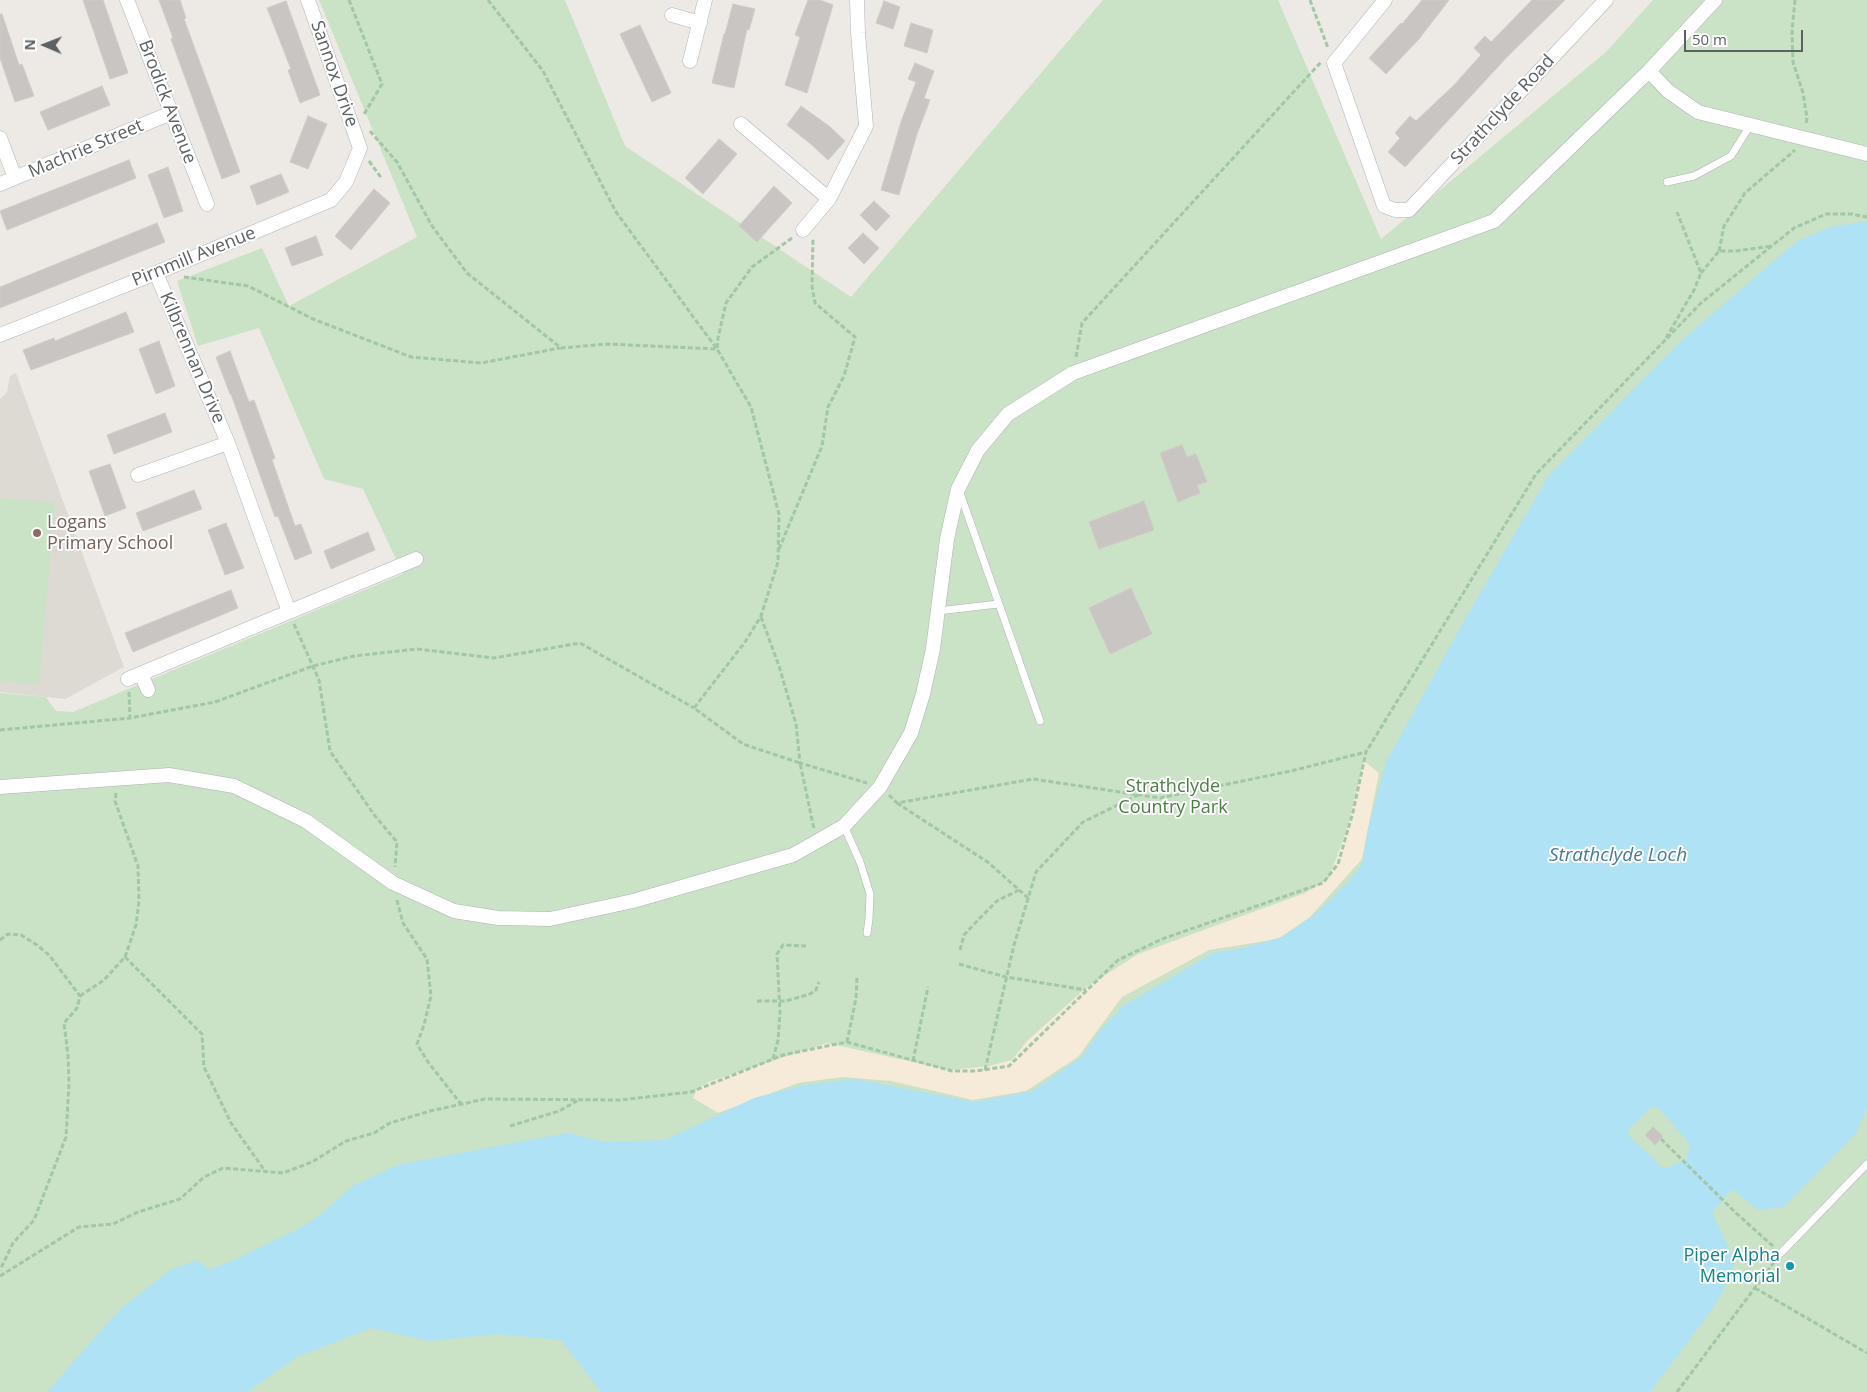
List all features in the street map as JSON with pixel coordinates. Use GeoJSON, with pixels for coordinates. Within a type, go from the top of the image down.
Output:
{"type":"FeatureCollection","features":[{"type":"Feature","properties":{"kind":"street","name":"Brodick Avenue"},"geometry":{"type":"LineString","coordinates":[[127,0],[207,204]]}},
{"type":"Feature","properties":{"kind":"street","name":"Sannox Drive"},"geometry":{"type":"LineString","coordinates":[[308,0],[353,119],[360,148]]}},
{"type":"Feature","properties":{"kind":"street"},"geometry":{"type":"LineString","coordinates":[[690,61],[705,0]]}},
{"type":"Feature","properties":{"kind":"street"},"geometry":{"type":"LineString","coordinates":[[806,227],[829,199],[866,126],[857,0]]}},
{"type":"Feature","properties":{"kind":"street"},"geometry":{"type":"LineString","coordinates":[[1332,57],[1385,0]]}},
{"type":"Feature","properties":{"kind":"street","name":"Strathclyde Road"},"geometry":{"type":"LineString","coordinates":[[1332,57],[1384,206],[1395,210],[1409,210],[1606,0]]}},
{"type":"Feature","properties":{"kind":"street"},"geometry":{"type":"LineString","coordinates":[[0,787],[169,775],[234,786],[306,821],[393,883],[454,911],[498,918],[550,919],[633,901],[793,856],[844,826],[880,787],[910,733],[923,694],[933,649],[947,539],[958,489],[978,450],[1008,414],[1073,373],[1494,221],[1649,71],[1715,0]]}},
{"type":"Feature","properties":{"kind":"street"},"geometry":{"type":"LineString","coordinates":[[672,15],[700,23]]}},
{"type":"Feature","properties":{"kind":"street"},"geometry":{"type":"LineString","coordinates":[[1649,71],[1668,91],[1698,112],[1867,154]]}},
{"type":"Feature","properties":{"kind":"street","name":"Machrie Street"},"geometry":{"type":"LineString","coordinates":[[0,184],[171,113]]}},
{"type":"Feature","properties":{"kind":"street"},"geometry":{"type":"LineString","coordinates":[[741,124],[829,199]]}},
{"type":"Feature","properties":{"kind":"street"},"geometry":{"type":"LineString","coordinates":[[0,138],[16,178]]}},
{"type":"Feature","properties":{"kind":"street","name":"Pirnmill Avenue"},"geometry":{"type":"LineString","coordinates":[[0,335],[156,273],[331,200],[346,182],[360,148]]}},
{"type":"Feature","properties":{"kind":"street","name":"Kilbrennan Drive"},"geometry":{"type":"LineString","coordinates":[[156,273],[228,443],[289,612]]}},
{"type":"Feature","properties":{"kind":"street","name":"Kilbrennan Drive"},"geometry":{"type":"LineString","coordinates":[[138,475],[228,443]]}},
{"type":"Feature","properties":{"kind":"street"},"geometry":{"type":"LineString","coordinates":[[148,690],[135,677],[416,559]]}},
{"type":"Feature","properties":{"kind":"lane"},"geometry":{"type":"LineString","coordinates":[[1667,182],[1694,176],[1731,156],[1752,124]]}},
{"type":"Feature","properties":{"kind":"lane"},"geometry":{"type":"LineString","coordinates":[[958,489],[1040,721]]}},
{"type":"Feature","properties":{"kind":"lane"},"geometry":{"type":"LineString","coordinates":[[937,612],[998,604]]}},
{"type":"Feature","properties":{"kind":"lane"},"geometry":{"type":"LineString","coordinates":[[844,826],[860,862],[870,894],[867,933]]}},
{"type":"Feature","properties":{"kind":"lane"},"geometry":{"type":"LineString","coordinates":[[1781,1253],[1867,1164]]}},
{"type":"Feature","properties":{"kind":"path"},"geometry":{"type":"LineString","coordinates":[[349,0],[382,84],[353,119],[372,132],[397,162],[432,226],[467,273],[561,348]]}},
{"type":"Feature","properties":{"kind":"path"},"geometry":{"type":"LineString","coordinates":[[488,0],[543,71],[616,212],[717,349],[750,406],[779,514],[778,562],[761,616],[745,642],[694,708]]}},
{"type":"Feature","properties":{"kind":"path"},"geometry":{"type":"LineString","coordinates":[[1073,373],[1082,323],[1332,57],[1310,0]]}},
{"type":"Feature","properties":{"kind":"path"},"geometry":{"type":"LineString","coordinates":[[1677,212],[1701,273]]}},
{"type":"Feature","properties":{"kind":"path"},"geometry":{"type":"LineString","coordinates":[[0,1276],[79,1227],[113,1224],[138,1212],[180,1199],[204,1178],[223,1168],[282,1173],[312,1162],[346,1141],[374,1133],[390,1123],[430,1111],[485,1099],[620,1100],[691,1092],[783,1055],[847,1042],[952,1071],[984,1070],[1009,1066],[1118,960],[1162,938],[1323,883],[1338,864],[1353,812],[1366,752],[1536,474],[1701,303],[1794,228],[1826,214],[1851,214],[1867,217]]}},
{"type":"Feature","properties":{"kind":"path"},"geometry":{"type":"LineString","coordinates":[[717,349],[726,303],[752,267],[806,227],[814,241],[812,286],[815,303],[855,337],[844,376],[828,407],[822,446],[778,552]]}},
{"type":"Feature","properties":{"kind":"path"},"geometry":{"type":"LineString","coordinates":[[1662,344],[1694,290],[1701,273],[1719,251],[1773,246]]}},
{"type":"Feature","properties":{"kind":"path"},"geometry":{"type":"LineString","coordinates":[[183,277],[248,286],[313,319],[411,357],[481,363],[561,348],[607,344],[717,349]]}},
{"type":"Feature","properties":{"kind":"path"},"geometry":{"type":"LineString","coordinates":[[761,616],[779,666],[796,724],[800,762],[816,842]]}},
{"type":"Feature","properties":{"kind":"path"},"geometry":{"type":"LineString","coordinates":[[0,730],[130,718],[215,702],[313,666],[354,656],[417,649],[494,658],[580,644],[694,708],[743,744],[880,787],[897,803],[990,864],[1028,898]]}},
{"type":"Feature","properties":{"kind":"path"},"geometry":{"type":"LineString","coordinates":[[130,718],[135,677]]}},
{"type":"Feature","properties":{"kind":"path"},"geometry":{"type":"LineString","coordinates":[[897,803],[1033,779],[1160,798],[1291,771],[1366,752]]}},
{"type":"Feature","properties":{"kind":"path"},"geometry":{"type":"LineString","coordinates":[[0,1270],[13,1243],[34,1220],[66,1137],[69,1084],[64,1023],[77,1008],[80,996],[104,980],[126,956],[136,925],[139,901],[138,866],[116,801],[116,780]]}},
{"type":"Feature","properties":{"kind":"path"},"geometry":{"type":"LineString","coordinates":[[984,1070],[1006,977],[1036,872],[1083,822],[1139,795]]}},
{"type":"Feature","properties":{"kind":"path"},"geometry":{"type":"LineString","coordinates":[[960,950],[964,935],[975,923],[997,901],[1019,890]]}},
{"type":"Feature","properties":{"kind":"path"},"geometry":{"type":"LineString","coordinates":[[0,940],[8,934],[21,936],[37,945],[49,955],[80,996]]}},
{"type":"Feature","properties":{"kind":"path"},"geometry":{"type":"LineString","coordinates":[[773,1059],[778,1040],[780,1001],[777,954],[783,945],[806,946]]}},
{"type":"Feature","properties":{"kind":"path"},"geometry":{"type":"LineString","coordinates":[[126,956],[202,1034],[204,1067],[231,1123],[265,1171]]}},
{"type":"Feature","properties":{"kind":"path"},"geometry":{"type":"LineString","coordinates":[[959,964],[1006,977],[1087,990]]}},
{"type":"Feature","properties":{"kind":"path"},"geometry":{"type":"LineString","coordinates":[[847,1042],[856,998],[857,977]]}},
{"type":"Feature","properties":{"kind":"path"},"geometry":{"type":"LineString","coordinates":[[757,1001],[780,1001],[810,994],[816,990],[819,982]]}},
{"type":"Feature","properties":{"kind":"path"},"geometry":{"type":"LineString","coordinates":[[913,1061],[928,987]]}},
{"type":"Feature","properties":{"kind":"path"},"geometry":{"type":"LineString","coordinates":[[510,1126],[559,1111],[579,1100]]}},
{"type":"Feature","properties":{"kind":"path"},"geometry":{"type":"LineString","coordinates":[[1661,1138],[1729,1206],[1781,1253],[1676,1392]]}},
{"type":"Feature","properties":{"kind":"path"},"geometry":{"type":"LineString","coordinates":[[1755,1288],[1867,1353]]}},
{"type":"Feature","properties":{"kind":"shaded area","name":"Logans Primary School"},"geometry":{"type":"Polygon","coordinates":[[[16,373],[124,667],[65,699],[0,692],[0,399],[7,392],[10,376],[16,373]]]}},
{"type":"Feature","properties":{"kind":"green space","name":"Strathclyde Country Park"},"geometry":{"type":"Polygon","coordinates":[[[319,0],[565,0],[625,146],[851,297],[1103,0],[1278,0],[1381,239],[1606,52],[1653,0],[1867,0],[1867,1392],[0,1392],[0,693],[46,697],[56,711],[73,712],[403,574],[363,489],[324,479],[259,328],[198,346],[177,281],[262,248],[289,306],[417,237],[319,0]]]}},
{"type":"Feature","properties":{"kind":"green space"},"geometry":{"type":"Polygon","coordinates":[[[0,498],[55,503],[39,684],[0,681],[0,498]]]}},
{"type":"Feature","properties":{"kind":"sand"},"geometry":{"type":"Polygon","coordinates":[[[1364,761],[1379,773],[1362,859],[1310,917],[1278,939],[1209,950],[1122,997],[1078,1057],[1026,1091],[973,1100],[891,1081],[842,1077],[798,1083],[718,1113],[693,1098],[697,1089],[708,1082],[827,1043],[949,1070],[989,1066],[1012,1060],[1027,1041],[1088,986],[1138,954],[1305,893],[1329,878],[1347,829],[1364,761]]]}},
{"type":"Feature","properties":{"kind":"water","name":"Strathclyde Loch"},"geometry":{"type":"Polygon","coordinates":[[[1867,221],[1867,1108],[1857,1132],[1784,1207],[1758,1210],[1732,1189],[1712,1212],[1735,1262],[1724,1289],[1711,1311],[1650,1392],[601,1392],[561,1340],[497,1334],[430,1341],[371,1328],[297,1357],[247,1392],[47,1392],[119,1310],[170,1270],[197,1260],[209,1270],[236,1259],[300,1228],[321,1214],[353,1186],[397,1165],[567,1133],[606,1142],[665,1140],[754,1098],[804,1085],[855,1079],[975,1102],[1032,1091],[1083,1056],[1098,1033],[1123,1006],[1213,953],[1242,948],[1282,937],[1315,914],[1347,883],[1362,864],[1368,828],[1386,762],[1469,612],[1549,475],[1681,341],[1797,241],[1831,227],[1867,221]],[[1651,1107],[1629,1129],[1628,1135],[1662,1167],[1669,1167],[1687,1158],[1690,1146],[1657,1107],[1651,1107]]]}},
{"type":"Feature","properties":{"kind":"building"},"geometry":{"type":"Polygon","coordinates":[[[83,0],[103,0],[128,73],[110,79],[83,0]]]}},
{"type":"Feature","properties":{"kind":"building"},"geometry":{"type":"Polygon","coordinates":[[[159,0],[180,0],[186,18],[184,19],[240,172],[222,179],[171,39],[173,38],[159,0]]]}},
{"type":"Feature","properties":{"kind":"building"},"geometry":{"type":"Polygon","coordinates":[[[808,0],[820,0],[833,5],[807,93],[785,85],[800,37],[795,35],[808,0]]]}},
{"type":"Feature","properties":{"kind":"building"},"geometry":{"type":"Polygon","coordinates":[[[1422,0],[1449,0],[1419,39],[1386,74],[1369,58],[1422,0]]]}},
{"type":"Feature","properties":{"kind":"building"},"geometry":{"type":"Polygon","coordinates":[[[1532,0],[1565,0],[1507,57],[1405,167],[1388,152],[1400,138],[1395,133],[1410,116],[1416,121],[1454,85],[1481,55],[1474,48],[1485,36],[1491,42],[1532,0]]]}},
{"type":"Feature","properties":{"kind":"building"},"geometry":{"type":"Polygon","coordinates":[[[286,1],[320,95],[300,103],[288,70],[291,69],[267,8],[286,1]]]}},
{"type":"Feature","properties":{"kind":"building"},"geometry":{"type":"Polygon","coordinates":[[[884,1],[900,7],[893,29],[876,23],[884,1]]]}},
{"type":"Feature","properties":{"kind":"building"},"geometry":{"type":"Polygon","coordinates":[[[733,4],[755,9],[749,30],[747,29],[734,88],[712,83],[733,4]]]}},
{"type":"Feature","properties":{"kind":"building"},"geometry":{"type":"Polygon","coordinates":[[[0,14],[2,14],[19,65],[22,64],[34,96],[15,102],[0,58],[0,14]]]}},
{"type":"Feature","properties":{"kind":"building"},"geometry":{"type":"Polygon","coordinates":[[[911,23],[933,30],[927,53],[904,46],[911,23]]]}},
{"type":"Feature","properties":{"kind":"building"},"geometry":{"type":"Polygon","coordinates":[[[640,25],[671,93],[652,102],[620,34],[640,25]]]}},
{"type":"Feature","properties":{"kind":"building"},"geometry":{"type":"Polygon","coordinates":[[[915,63],[934,71],[924,98],[930,100],[917,134],[899,195],[881,190],[901,122],[916,82],[908,79],[915,63]]]}},
{"type":"Feature","properties":{"kind":"building"},"geometry":{"type":"Polygon","coordinates":[[[102,86],[110,105],[48,130],[40,112],[102,86]]]}},
{"type":"Feature","properties":{"kind":"building"},"geometry":{"type":"Polygon","coordinates":[[[801,106],[829,126],[845,141],[828,160],[787,125],[801,106]]]}},
{"type":"Feature","properties":{"kind":"building"},"geometry":{"type":"Polygon","coordinates":[[[308,116],[327,124],[308,169],[290,162],[308,116]]]}},
{"type":"Feature","properties":{"kind":"building"},"geometry":{"type":"Polygon","coordinates":[[[719,139],[737,154],[703,194],[685,178],[719,139]]]}},
{"type":"Feature","properties":{"kind":"building"},"geometry":{"type":"Polygon","coordinates":[[[129,160],[136,178],[7,230],[0,211],[129,160]]]}},
{"type":"Feature","properties":{"kind":"building"},"geometry":{"type":"Polygon","coordinates":[[[168,167],[183,211],[164,218],[148,175],[168,167]]]}},
{"type":"Feature","properties":{"kind":"building"},"geometry":{"type":"Polygon","coordinates":[[[281,174],[289,192],[257,205],[250,186],[281,174]]]}},
{"type":"Feature","properties":{"kind":"building"},"geometry":{"type":"Polygon","coordinates":[[[774,186],[792,203],[757,242],[739,226],[774,186]]]}},
{"type":"Feature","properties":{"kind":"building"},"geometry":{"type":"Polygon","coordinates":[[[374,189],[390,203],[351,250],[335,236],[374,189]]]}},
{"type":"Feature","properties":{"kind":"building"},"geometry":{"type":"Polygon","coordinates":[[[874,201],[890,216],[876,231],[860,215],[874,201]]]}},
{"type":"Feature","properties":{"kind":"building"},"geometry":{"type":"Polygon","coordinates":[[[157,223],[165,242],[0,308],[0,287],[157,223]]]}},
{"type":"Feature","properties":{"kind":"building"},"geometry":{"type":"Polygon","coordinates":[[[863,233],[879,248],[864,264],[848,248],[863,233]]]}},
{"type":"Feature","properties":{"kind":"building"},"geometry":{"type":"Polygon","coordinates":[[[316,236],[323,255],[292,266],[285,248],[316,236]]]}},
{"type":"Feature","properties":{"kind":"building"},"geometry":{"type":"Polygon","coordinates":[[[126,312],[134,332],[31,370],[23,350],[54,338],[55,341],[126,312]]]}},
{"type":"Feature","properties":{"kind":"building"},"geometry":{"type":"Polygon","coordinates":[[[159,341],[175,386],[156,394],[139,349],[159,341]]]}},
{"type":"Feature","properties":{"kind":"building"},"geometry":{"type":"Polygon","coordinates":[[[230,351],[249,402],[254,400],[275,458],[272,460],[295,526],[301,524],[312,553],[295,560],[278,516],[275,517],[216,357],[230,351]]]}},
{"type":"Feature","properties":{"kind":"building"},"geometry":{"type":"Polygon","coordinates":[[[165,413],[172,432],[114,454],[107,435],[165,413]]]}},
{"type":"Feature","properties":{"kind":"building"},"geometry":{"type":"Polygon","coordinates":[[[1182,445],[1187,457],[1196,454],[1207,482],[1197,485],[1200,493],[1178,502],[1160,453],[1182,445]]]}},
{"type":"Feature","properties":{"kind":"building"},"geometry":{"type":"Polygon","coordinates":[[[110,464],[126,508],[105,516],[89,471],[110,464]]]}},
{"type":"Feature","properties":{"kind":"building"},"geometry":{"type":"Polygon","coordinates":[[[194,490],[202,509],[143,531],[136,513],[194,490]]]}},
{"type":"Feature","properties":{"kind":"building"},"geometry":{"type":"Polygon","coordinates":[[[1144,501],[1154,530],[1099,549],[1089,522],[1144,501]]]}},
{"type":"Feature","properties":{"kind":"building"},"geometry":{"type":"Polygon","coordinates":[[[226,523],[244,568],[225,575],[208,530],[226,523]]]}},
{"type":"Feature","properties":{"kind":"building"},"geometry":{"type":"Polygon","coordinates":[[[368,532],[375,550],[331,569],[324,551],[368,532]]]}},
{"type":"Feature","properties":{"kind":"building"},"geometry":{"type":"Polygon","coordinates":[[[1131,588],[1152,634],[1110,654],[1089,608],[1131,588]]]}},
{"type":"Feature","properties":{"kind":"building"},"geometry":{"type":"Polygon","coordinates":[[[231,590],[238,608],[133,652],[125,633],[231,590]]]}},
{"type":"Feature","properties":{"kind":"building"},"geometry":{"type":"Polygon","coordinates":[[[1653,1127],[1663,1136],[1655,1145],[1645,1135],[1653,1127]]]}},
{"type":"Feature","properties":{"kind":"place","name":"Logans Primary School"},"geometry":{"type":"Point","coordinates":[37,533]}},
{"type":"Feature","properties":{"kind":"place","name":"Piper Alpha Memorial"},"geometry":{"type":"Point","coordinates":[1790,1266]}}]}
